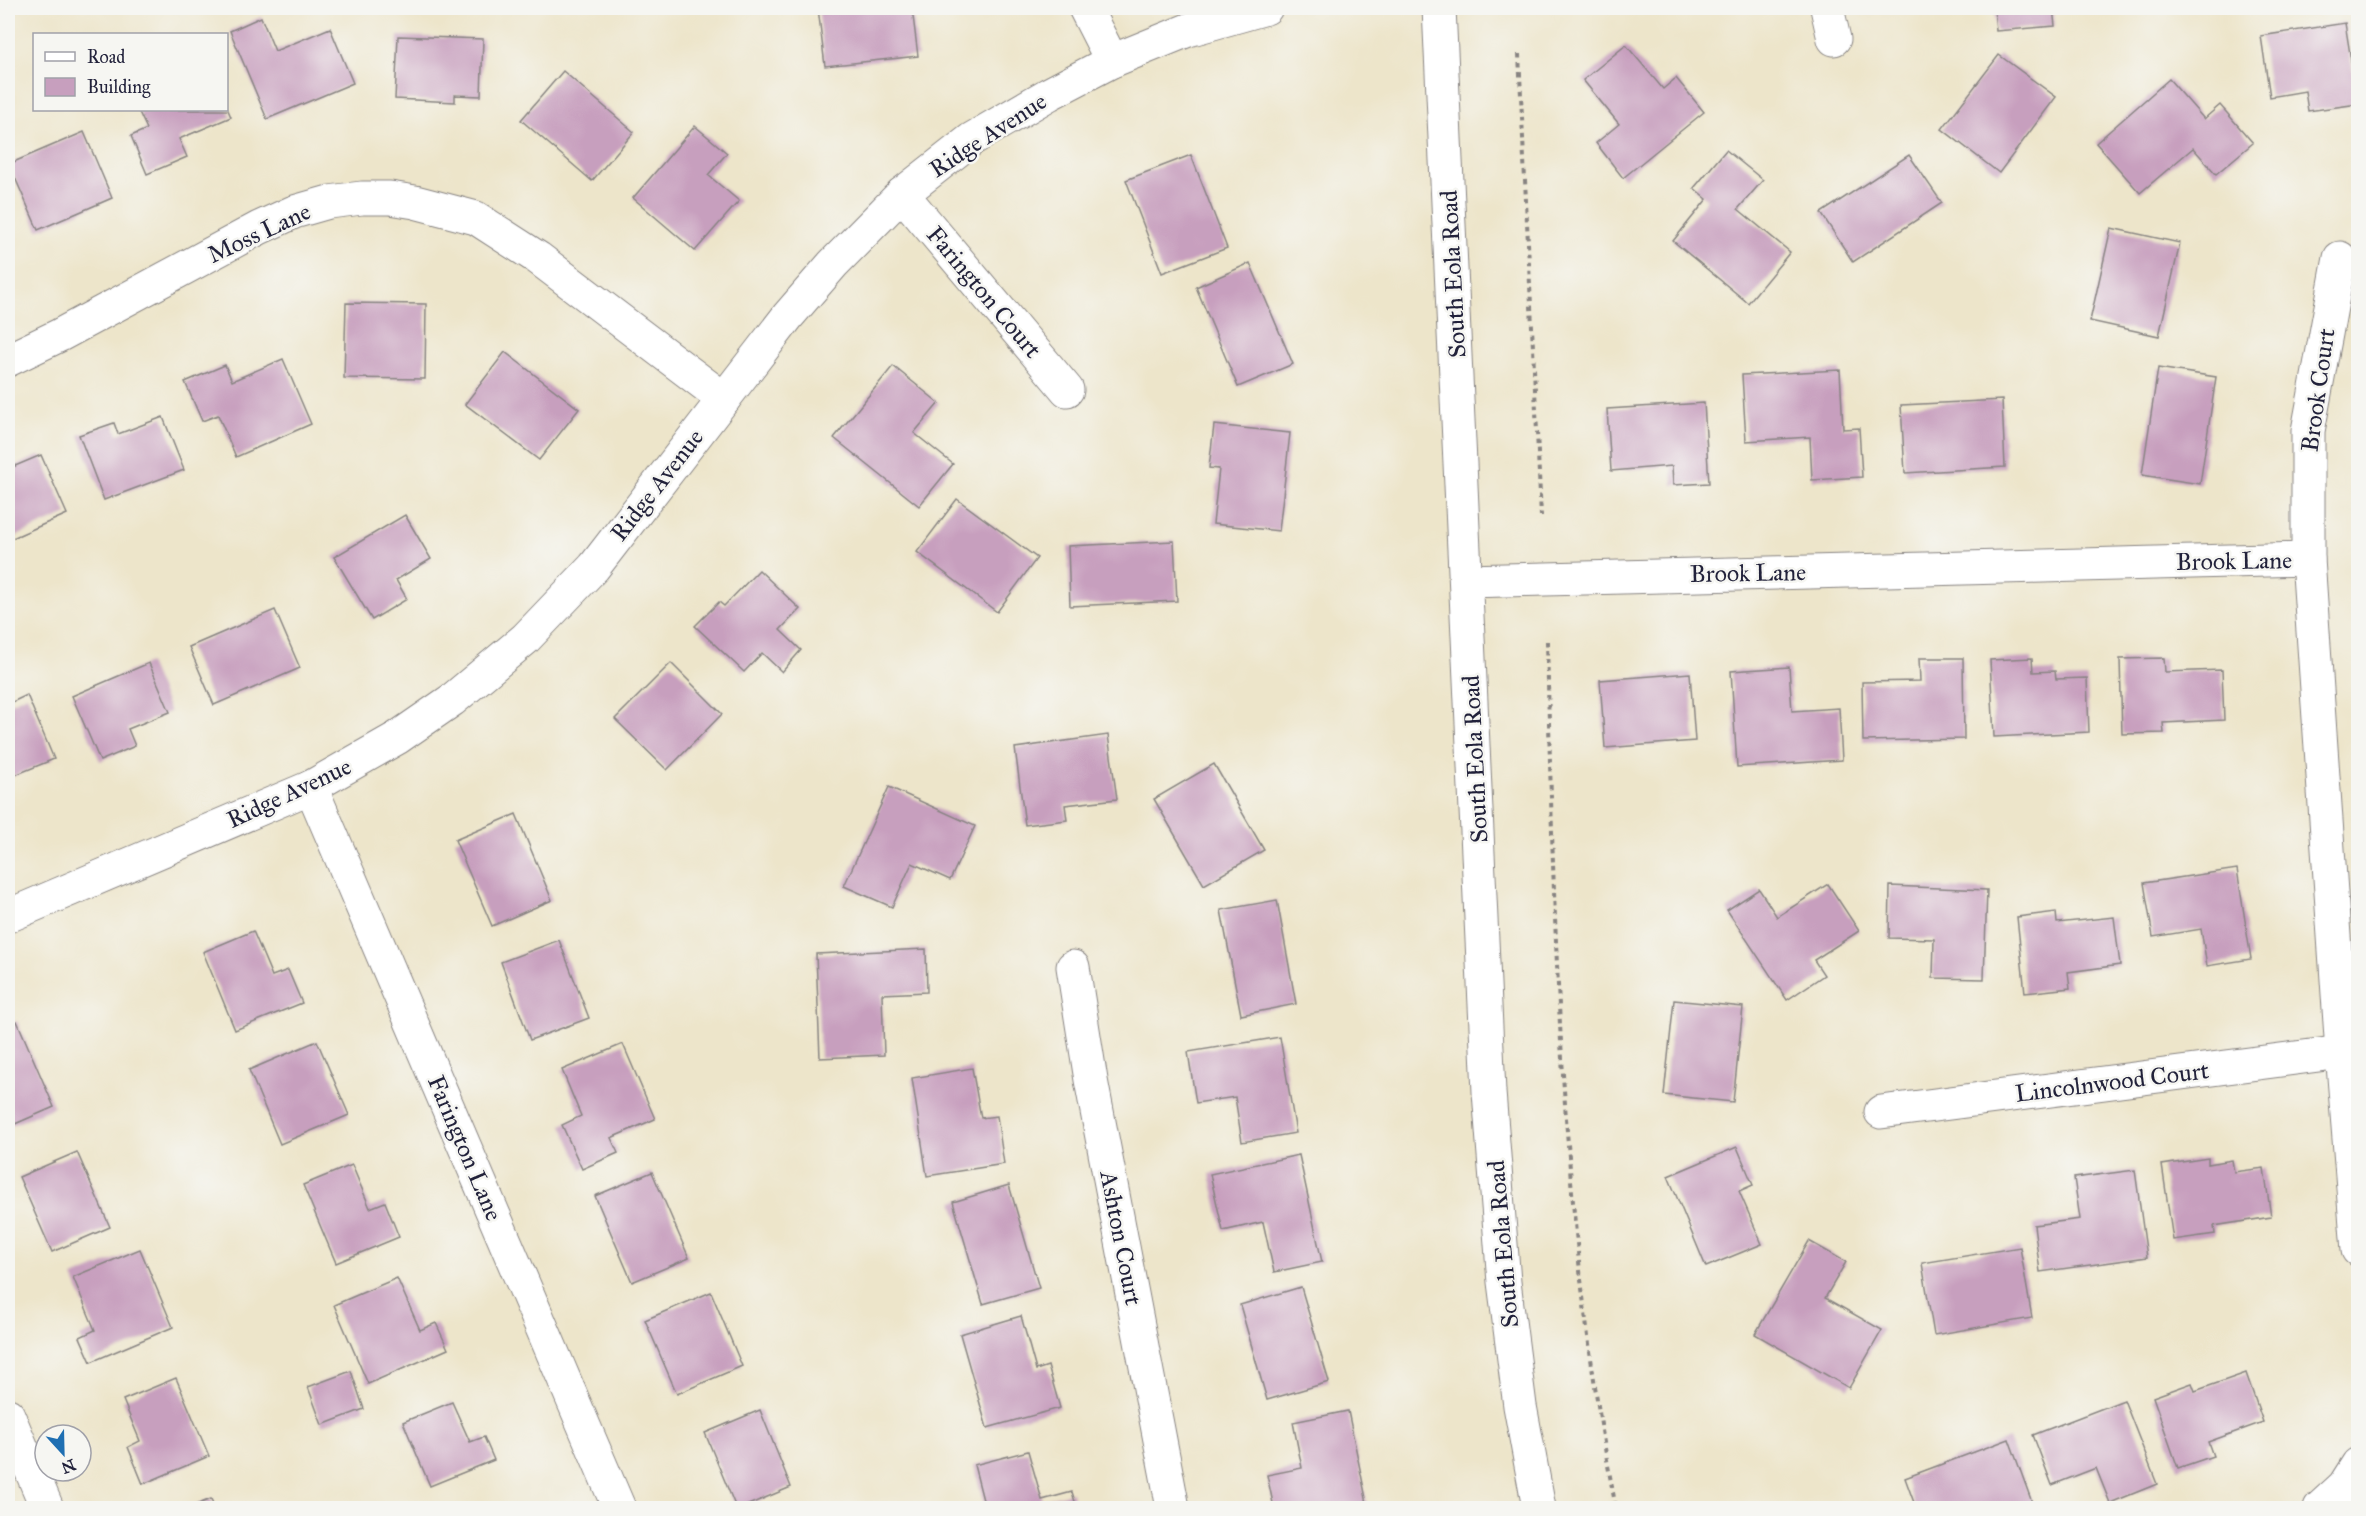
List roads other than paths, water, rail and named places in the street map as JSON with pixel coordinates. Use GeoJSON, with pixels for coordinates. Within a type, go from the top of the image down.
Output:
{"type":"FeatureCollection","features":[{"type":"Feature","properties":{"kind":"street"},"geometry":{"type":"LineString","coordinates":[[1085,8],[1112,61]]}},
{"type":"Feature","properties":{"kind":"street","name":"Ridge Avenue"},"geometry":{"type":"LineString","coordinates":[[8,916],[311,787],[397,738],[452,700],[525,639],[594,567],[788,316],[833,264],[902,194],[972,140],[1049,94],[1112,61],[1188,30],[1266,8]]}},
{"type":"Feature","properties":{"kind":"street","name":"South Eola Road"},"geometry":{"type":"LineString","coordinates":[[1439,8],[1490,1104],[1504,1282],[1520,1406],[1539,1509]]}},
{"type":"Feature","properties":{"kind":"street"},"geometry":{"type":"LineString","coordinates":[[1827,8],[1834,39]]}},
{"type":"Feature","properties":{"kind":"street","name":"Farington Court"},"geometry":{"type":"LineString","coordinates":[[902,194],[1067,390]]}},
{"type":"Feature","properties":{"kind":"street","name":"Moss Lane"},"geometry":{"type":"LineString","coordinates":[[8,360],[294,212],[329,202],[362,198],[390,198],[476,218],[538,258],[724,399]]}},
{"type":"Feature","properties":{"kind":"street","name":"Brook Court"},"geometry":{"type":"LineString","coordinates":[[2308,559],[2308,431],[2340,258]]}},
{"type":"Feature","properties":{"kind":"street","name":"Brook Lane"},"geometry":{"type":"LineString","coordinates":[[1467,581],[2308,559],[2358,1250]]}},
{"type":"Feature","properties":{"kind":"street","name":"Farington Lane"},"geometry":{"type":"LineString","coordinates":[[311,787],[619,1509]]}},
{"type":"Feature","properties":{"kind":"street","name":"Ashton Court"},"geometry":{"type":"LineString","coordinates":[[1073,967],[1091,1080],[1173,1509]]}},
{"type":"Feature","properties":{"kind":"street","name":"Lincolnwood Court"},"geometry":{"type":"LineString","coordinates":[[1881,1112],[2342,1052]]}},
{"type":"Feature","properties":{"kind":"street"},"geometry":{"type":"LineString","coordinates":[[8,1415],[47,1509]]}},
{"type":"Feature","properties":{"kind":"street"},"geometry":{"type":"LineString","coordinates":[[2320,1509],[2344,1486],[2358,1464]]}}]}
